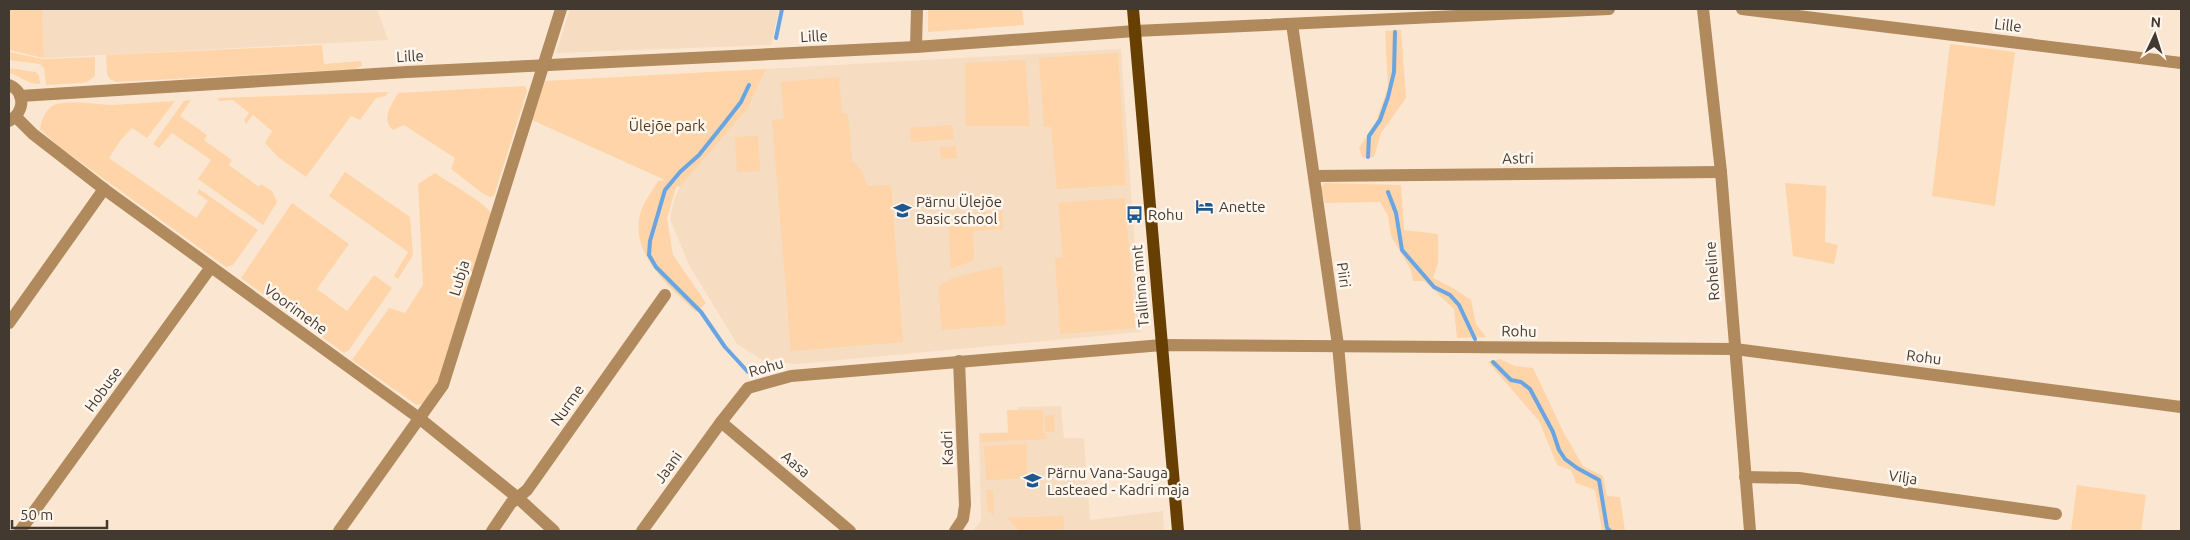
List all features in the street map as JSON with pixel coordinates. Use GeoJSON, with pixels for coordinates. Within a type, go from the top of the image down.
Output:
{"type":"FeatureCollection","features":[{"type":"Feature","properties":{"kind":"main road","name":"Tallinna mnt"},"geometry":{"type":"LineString","coordinates":[[1133,9],[1178,531]]}},
{"type":"Feature","properties":{"kind":"street","name":"Lubja"},"geometry":{"type":"LineString","coordinates":[[339,531],[443,385],[561,9]]}},
{"type":"Feature","properties":{"kind":"street"},"geometry":{"type":"LineString","coordinates":[[916,47],[917,9]]}},
{"type":"Feature","properties":{"kind":"street","name":"Lille"},"geometry":{"type":"LineString","coordinates":[[20,96],[543,65],[916,47],[1135,31],[1292,24],[1339,15],[1609,9]]}},
{"type":"Feature","properties":{"kind":"street","name":"Roheline"},"geometry":{"type":"LineString","coordinates":[[1703,9],[1721,172],[1750,531]]}},
{"type":"Feature","properties":{"kind":"street","name":"Lille"},"geometry":{"type":"LineString","coordinates":[[1742,9],[2181,63]]}},
{"type":"Feature","properties":{"kind":"street","name":"Piiri"},"geometry":{"type":"LineString","coordinates":[[1292,24],[1338,345],[1355,531]]}},
{"type":"Feature","properties":{"kind":"street"},"geometry":{"type":"LineString","coordinates":[[9,85],[17,90],[22,107],[12,119]]}},
{"type":"Feature","properties":{"kind":"street","name":"Voorimehe"},"geometry":{"type":"LineString","coordinates":[[12,119],[104,189],[419,418],[518,498],[554,531]]}},
{"type":"Feature","properties":{"kind":"street","name":"Astri"},"geometry":{"type":"LineString","coordinates":[[1314,176],[1721,172]]}},
{"type":"Feature","properties":{"kind":"street"},"geometry":{"type":"LineString","coordinates":[[9,323],[104,189]]}},
{"type":"Feature","properties":{"kind":"street","name":"Hobuse"},"geometry":{"type":"LineString","coordinates":[[20,531],[211,267]]}},
{"type":"Feature","properties":{"kind":"street","name":"Nurme"},"geometry":{"type":"LineString","coordinates":[[492,531],[511,503],[527,490],[666,295]]}},
{"type":"Feature","properties":{"kind":"street","name":"Rohu"},"geometry":{"type":"LineString","coordinates":[[721,422],[748,388],[791,376],[1162,345],[1734,349],[2181,407]]}},
{"type":"Feature","properties":{"kind":"street","name":"Kadri"},"geometry":{"type":"LineString","coordinates":[[955,531],[963,519],[966,505],[959,361]]}},
{"type":"Feature","properties":{"kind":"street","name":"Jaani"},"geometry":{"type":"LineString","coordinates":[[642,531],[721,422]]}},
{"type":"Feature","properties":{"kind":"street","name":"Aasa"},"geometry":{"type":"LineString","coordinates":[[721,422],[850,531]]}},
{"type":"Feature","properties":{"kind":"street","name":"Vilja"},"geometry":{"type":"LineString","coordinates":[[1745,477],[1799,478],[2056,514]]}},
{"type":"Feature","properties":{"kind":"shaded area"},"geometry":{"type":"Polygon","coordinates":[[[42,9],[377,9],[388,40],[44,58],[42,9]]]}},
{"type":"Feature","properties":{"kind":"shaded area"},"geometry":{"type":"Polygon","coordinates":[[[570,9],[779,9],[771,45],[556,53],[570,9]]]}},
{"type":"Feature","properties":{"kind":"shaded area","name":"Pärnu Ülejõe Basic school"},"geometry":{"type":"Polygon","coordinates":[[[1121,49],[1141,332],[797,364],[764,361],[737,344],[689,265],[670,219],[674,200],[680,187],[748,108],[766,69],[1121,49]]]}},
{"type":"Feature","properties":{"kind":"shaded area","name":"Pärnu Vana-Sauga Lasteaed - Kadri maja"},"geometry":{"type":"Polygon","coordinates":[[[1061,406],[1064,438],[1084,438],[1090,520],[1163,511],[1164,531],[976,531],[974,529],[981,521],[979,433],[1019,432],[1018,407],[1061,406]]]}},
{"type":"Feature","properties":{"kind":"green space"},"geometry":{"type":"Polygon","coordinates":[[[9,9],[42,9],[44,58],[9,50],[9,9]]]}},
{"type":"Feature","properties":{"kind":"green space"},"geometry":{"type":"Polygon","coordinates":[[[928,9],[1022,9],[1024,25],[928,32],[928,9]]]}},
{"type":"Feature","properties":{"kind":"green space"},"geometry":{"type":"Polygon","coordinates":[[[1401,30],[1406,98],[1381,133],[1374,157],[1363,158],[1359,148],[1375,124],[1388,88],[1385,31],[1401,30]]]}},
{"type":"Feature","properties":{"kind":"green space"},"geometry":{"type":"Polygon","coordinates":[[[1950,44],[2015,52],[1995,206],[1932,196],[1950,44]]]}},
{"type":"Feature","properties":{"kind":"green space"},"geometry":{"type":"Polygon","coordinates":[[[322,45],[324,64],[361,61],[362,66],[355,69],[116,82],[110,79],[107,74],[106,55],[322,45]]]}},
{"type":"Feature","properties":{"kind":"green space"},"geometry":{"type":"Polygon","coordinates":[[[9,52],[43,59],[95,57],[95,76],[82,83],[46,85],[44,68],[40,64],[9,60],[9,52]]]}},
{"type":"Feature","properties":{"kind":"green space"},"geometry":{"type":"Polygon","coordinates":[[[1118,53],[1126,185],[1057,189],[1051,127],[1044,127],[1039,58],[1118,53]]]}},
{"type":"Feature","properties":{"kind":"green space"},"geometry":{"type":"Polygon","coordinates":[[[1025,60],[1030,126],[966,126],[965,63],[1025,60]]]}},
{"type":"Feature","properties":{"kind":"green space"},"geometry":{"type":"Polygon","coordinates":[[[9,68],[36,72],[39,75],[40,84],[31,83],[9,73],[9,68]]]}},
{"type":"Feature","properties":{"kind":"green space","name":"Ülejõe park"},"geometry":{"type":"Polygon","coordinates":[[[766,69],[748,108],[680,187],[676,187],[667,218],[673,255],[706,303],[696,312],[662,279],[652,266],[640,239],[639,224],[642,208],[658,181],[665,180],[532,120],[545,81],[766,69]]]}},
{"type":"Feature","properties":{"kind":"green space"},"geometry":{"type":"Polygon","coordinates":[[[839,77],[842,113],[848,114],[852,160],[862,171],[867,186],[891,185],[903,342],[791,351],[772,120],[784,119],[781,82],[839,77]]]}},
{"type":"Feature","properties":{"kind":"green space"},"geometry":{"type":"Polygon","coordinates":[[[525,86],[527,91],[494,196],[490,197],[482,193],[451,169],[455,158],[404,125],[393,130],[387,121],[388,112],[398,93],[525,86]]]}},
{"type":"Feature","properties":{"kind":"green space"},"geometry":{"type":"Polygon","coordinates":[[[388,92],[386,96],[376,98],[360,120],[351,116],[306,177],[278,157],[265,143],[272,131],[253,115],[246,124],[244,120],[249,113],[233,100],[220,101],[217,98],[388,92]]]}},
{"type":"Feature","properties":{"kind":"green space"},"geometry":{"type":"Polygon","coordinates":[[[191,100],[180,116],[207,135],[204,140],[232,160],[229,165],[259,187],[261,184],[272,191],[277,202],[263,225],[198,179],[211,160],[172,133],[159,148],[153,144],[184,101],[191,100]]]}},
{"type":"Feature","properties":{"kind":"green space"},"geometry":{"type":"Polygon","coordinates":[[[175,101],[147,138],[132,128],[120,141],[109,158],[196,218],[208,201],[197,193],[199,189],[258,230],[233,265],[226,267],[57,145],[40,129],[47,111],[52,106],[58,104],[113,105],[175,101]]]}},
{"type":"Feature","properties":{"kind":"green space"},"geometry":{"type":"Polygon","coordinates":[[[952,125],[954,139],[911,142],[910,128],[952,125]]]}},
{"type":"Feature","properties":{"kind":"green space"},"geometry":{"type":"Polygon","coordinates":[[[758,136],[760,171],[737,172],[735,137],[758,136]]]}},
{"type":"Feature","properties":{"kind":"green space"},"geometry":{"type":"Polygon","coordinates":[[[956,146],[957,158],[941,159],[940,147],[956,146]]]}},
{"type":"Feature","properties":{"kind":"green space"},"geometry":{"type":"Polygon","coordinates":[[[345,172],[410,217],[413,255],[398,279],[394,276],[408,252],[329,196],[345,172]]]}},
{"type":"Feature","properties":{"kind":"green space"},"geometry":{"type":"Polygon","coordinates":[[[435,173],[474,198],[491,213],[439,380],[424,403],[417,405],[352,360],[389,308],[405,313],[423,285],[418,184],[435,173]]]}},
{"type":"Feature","properties":{"kind":"green space"},"geometry":{"type":"Polygon","coordinates":[[[1324,183],[1401,185],[1404,230],[1438,234],[1438,263],[1433,278],[1471,300],[1476,324],[1486,337],[1457,338],[1454,309],[1424,281],[1413,281],[1411,270],[1391,236],[1388,216],[1380,202],[1325,203],[1321,188],[1324,183]]]}},
{"type":"Feature","properties":{"kind":"green space"},"geometry":{"type":"Polygon","coordinates":[[[1785,183],[1826,186],[1825,242],[1838,245],[1834,264],[1793,256],[1785,183]]]}},
{"type":"Feature","properties":{"kind":"green space"},"geometry":{"type":"Polygon","coordinates":[[[1125,198],[1135,328],[1060,334],[1055,258],[1063,257],[1058,203],[1125,198]]]}},
{"type":"Feature","properties":{"kind":"green space"},"geometry":{"type":"Polygon","coordinates":[[[292,203],[349,244],[317,289],[347,311],[374,275],[392,288],[349,350],[344,353],[241,278],[292,203]]]}},
{"type":"Feature","properties":{"kind":"green space"},"geometry":{"type":"Polygon","coordinates":[[[1002,211],[1003,229],[973,231],[974,260],[951,269],[948,214],[1002,211]]]}},
{"type":"Feature","properties":{"kind":"green space"},"geometry":{"type":"Polygon","coordinates":[[[1002,266],[1006,325],[942,330],[938,287],[952,278],[1002,266]]]}},
{"type":"Feature","properties":{"kind":"green space"},"geometry":{"type":"Polygon","coordinates":[[[1500,359],[1515,366],[1533,368],[1564,433],[1583,466],[1603,476],[1607,496],[1620,497],[1625,531],[1602,531],[1595,490],[1576,483],[1571,470],[1557,465],[1539,421],[1488,362],[1500,359]]]}},
{"type":"Feature","properties":{"kind":"green space"},"geometry":{"type":"Polygon","coordinates":[[[1007,410],[1043,410],[1043,433],[1047,434],[1047,439],[981,442],[980,434],[1008,433],[1007,410]]]}},
{"type":"Feature","properties":{"kind":"green space"},"geometry":{"type":"Polygon","coordinates":[[[1054,415],[1055,432],[1045,432],[1044,416],[1054,415]]]}},
{"type":"Feature","properties":{"kind":"green space"},"geometry":{"type":"Polygon","coordinates":[[[1027,444],[1027,478],[986,480],[984,446],[1027,444]]]}},
{"type":"Feature","properties":{"kind":"green space"},"geometry":{"type":"Polygon","coordinates":[[[2077,485],[2146,495],[2141,531],[2071,531],[2077,485]]]}},
{"type":"Feature","properties":{"kind":"green space"},"geometry":{"type":"Polygon","coordinates":[[[986,490],[993,490],[994,515],[988,511],[986,490]]]}},
{"type":"Feature","properties":{"kind":"green space"},"geometry":{"type":"Polygon","coordinates":[[[1063,516],[1064,529],[1020,531],[1007,518],[1063,516]]]}},
{"type":"Feature","properties":{"kind":"waterway"},"geometry":{"type":"LineString","coordinates":[[776,38],[782,9]]}},
{"type":"Feature","properties":{"kind":"waterway"},"geometry":{"type":"LineString","coordinates":[[1368,157],[1369,136],[1380,120],[1394,72],[1395,32]]}},
{"type":"Feature","properties":{"kind":"waterway"},"geometry":{"type":"LineString","coordinates":[[748,372],[725,347],[701,312],[656,267],[649,255],[650,241],[665,190],[680,172],[699,155],[741,102],[749,85]]}},
{"type":"Feature","properties":{"kind":"waterway"},"geometry":{"type":"LineString","coordinates":[[1388,192],[1396,213],[1402,250],[1434,287],[1450,295],[1459,305],[1475,339]]}},
{"type":"Feature","properties":{"kind":"waterway"},"geometry":{"type":"LineString","coordinates":[[1493,362],[1511,380],[1521,382],[1530,389],[1565,459],[1599,480],[1607,528],[1610,531]]}},
{"type":"Feature","properties":{"kind":"place","name":"Anette"},"geometry":{"type":"Point","coordinates":[1205,206]}},
{"type":"Feature","properties":{"kind":"place","name":"Pärnu Ülejõe Basic school"},"geometry":{"type":"Point","coordinates":[902,210]}},
{"type":"Feature","properties":{"kind":"place","name":"Rohu"},"geometry":{"type":"Point","coordinates":[1134,214]}},
{"type":"Feature","properties":{"kind":"place","name":"Pärnu Vana-Sauga Lasteaed - Kadri maja"},"geometry":{"type":"Point","coordinates":[1033,481]}}]}
